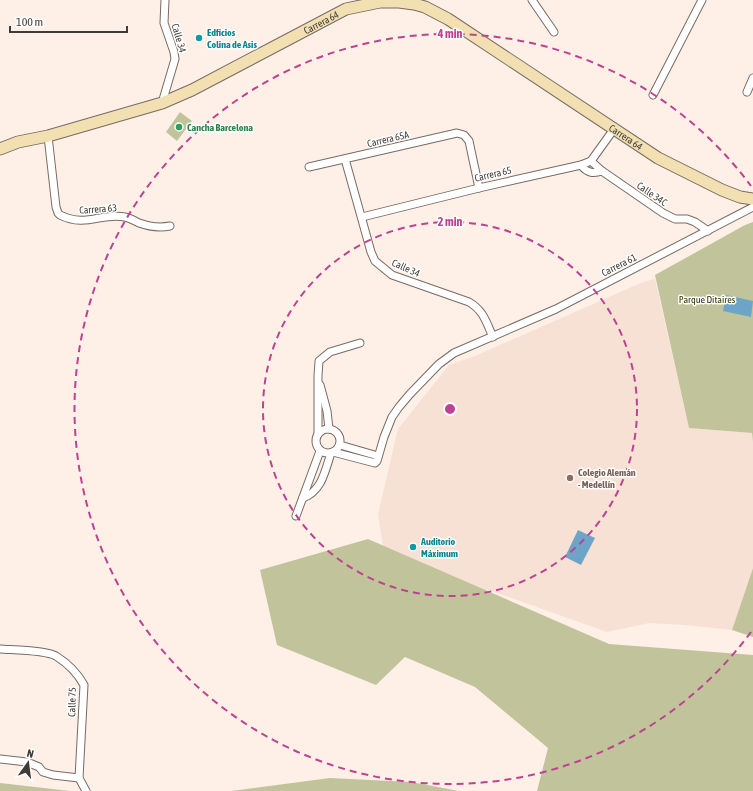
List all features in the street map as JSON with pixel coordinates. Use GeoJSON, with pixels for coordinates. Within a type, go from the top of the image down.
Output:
{"type":"FeatureCollection","features":[{"type":"Feature","properties":{"kind":"street","name":"Calle 34"},"geometry":{"type":"LineString","coordinates":[[162,103],[175,59],[164,23],[165,0]]}},
{"type":"Feature","properties":{"kind":"street"},"geometry":{"type":"LineString","coordinates":[[532,0],[554,32]]}},
{"type":"Feature","properties":{"kind":"street"},"geometry":{"type":"LineString","coordinates":[[653,95],[702,0]]}},
{"type":"Feature","properties":{"kind":"street","name":"Carrera 64"},"geometry":{"type":"LineString","coordinates":[[0,149],[18,142],[48,136],[162,103],[192,90],[346,9],[380,2],[398,2],[425,7],[448,19],[658,158],[722,190],[740,197],[753,199]]}},
{"type":"Feature","properties":{"kind":"street"},"geometry":{"type":"LineString","coordinates":[[747,92],[753,78]]}},
{"type":"Feature","properties":{"kind":"street","name":"Carrera 65"},"geometry":{"type":"LineString","coordinates":[[362,218],[479,188],[581,166],[591,161],[614,130]]}},
{"type":"Feature","properties":{"kind":"street","name":"Carrera 65A"},"geometry":{"type":"LineString","coordinates":[[309,167],[457,133],[464,136],[469,141],[479,188]]}},
{"type":"Feature","properties":{"kind":"street","name":"Carrera 63"},"geometry":{"type":"LineString","coordinates":[[48,136],[56,207],[60,215],[78,221],[125,217],[156,228],[170,226]]}},
{"type":"Feature","properties":{"kind":"street","name":"Calle 34"},"geometry":{"type":"LineString","coordinates":[[345,159],[371,252],[375,261],[392,275],[469,302],[476,306],[482,313],[493,337]]}},
{"type":"Feature","properties":{"kind":"street","name":"Calle 34C"},"geometry":{"type":"LineString","coordinates":[[591,161],[602,171],[663,213],[675,219],[687,219],[708,231]]}},
{"type":"Feature","properties":{"kind":"street"},"geometry":{"type":"LineString","coordinates":[[581,166],[589,173],[602,171]]}},
{"type":"Feature","properties":{"kind":"street","name":"Carrera 61"},"geometry":{"type":"LineString","coordinates":[[332,453],[375,463],[392,417],[410,394],[439,364],[454,352],[493,337],[556,309],[753,207]]}},
{"type":"Feature","properties":{"kind":"street"},"geometry":{"type":"LineString","coordinates":[[332,453],[327,454],[320,450],[316,444],[318,434],[318,376],[320,360],[330,352],[360,343]]}},
{"type":"Feature","properties":{"kind":"street"},"geometry":{"type":"LineString","coordinates":[[318,376],[328,419],[328,429]]}},
{"type":"Feature","properties":{"kind":"street"},"geometry":{"type":"LineString","coordinates":[[318,420],[323,417],[328,419]]}},
{"type":"Feature","properties":{"kind":"street"},"geometry":{"type":"LineString","coordinates":[[302,498],[309,496],[317,490],[332,453],[340,445],[340,440],[336,433],[328,429],[321,431],[318,434]]}},
{"type":"Feature","properties":{"kind":"street"},"geometry":{"type":"LineString","coordinates":[[340,445],[378,456]]}},
{"type":"Feature","properties":{"kind":"street"},"geometry":{"type":"LineString","coordinates":[[296,516],[320,450]]}},
{"type":"Feature","properties":{"kind":"street"},"geometry":{"type":"LineString","coordinates":[[317,458],[322,462],[328,461]]}},
{"type":"Feature","properties":{"kind":"street","name":"Calle 75"},"geometry":{"type":"LineString","coordinates":[[0,649],[34,652],[55,656],[72,669],[81,679],[84,685],[79,778]]}},
{"type":"Feature","properties":{"kind":"street"},"geometry":{"type":"LineString","coordinates":[[0,759],[28,762],[39,767],[43,772],[53,775],[79,778],[86,791]]}},
{"type":"Feature","properties":{"kind":"shaded area","name":"Colegio Alemán - Medellín"},"geometry":{"type":"Polygon","coordinates":[[[655,279],[689,428],[752,433],[753,568],[732,630],[649,623],[607,632],[489,590],[390,592],[378,514],[398,429],[449,365],[475,356],[643,282],[655,279]]]}},
{"type":"Feature","properties":{"kind":"green space","name":"Cancha Barcelona"},"geometry":{"type":"Polygon","coordinates":[[[180,112],[192,121],[177,141],[166,132],[180,112]]]}},
{"type":"Feature","properties":{"kind":"green space","name":"Parque Ditaires"},"geometry":{"type":"Polygon","coordinates":[[[753,222],[753,442],[752,433],[689,428],[655,275],[753,222]]]}},
{"type":"Feature","properties":{"kind":"green space"},"geometry":{"type":"Polygon","coordinates":[[[368,539],[609,644],[753,655],[753,791],[537,791],[548,748],[475,687],[405,657],[376,685],[277,645],[260,570],[368,539]]]}},
{"type":"Feature","properties":{"kind":"green space"},"geometry":{"type":"Polygon","coordinates":[[[753,568],[753,637],[732,630],[753,568]]]}},
{"type":"Feature","properties":{"kind":"green space"},"geometry":{"type":"Polygon","coordinates":[[[330,778],[411,782],[459,791],[231,791],[330,778]]]}},
{"type":"Feature","properties":{"kind":"green space"},"geometry":{"type":"Polygon","coordinates":[[[0,783],[70,791],[0,791],[0,783]]]}},
{"type":"Feature","properties":{"kind":"water"},"geometry":{"type":"Polygon","coordinates":[[[726,295],[753,301],[751,317],[723,311],[726,295]]]}},
{"type":"Feature","properties":{"kind":"water"},"geometry":{"type":"Polygon","coordinates":[[[578,530],[595,538],[581,565],[565,557],[578,530]]]}},
{"type":"Feature","properties":{"kind":"place","name":"Edficios Colina de Asis"},"geometry":{"type":"Point","coordinates":[199,38]}},
{"type":"Feature","properties":{"kind":"place","name":"Cancha Barcelona"},"geometry":{"type":"Point","coordinates":[179,127]}},
{"type":"Feature","properties":{"kind":"place","name":"Colegio Alemán - Medellín"},"geometry":{"type":"Point","coordinates":[570,478]}},
{"type":"Feature","properties":{"kind":"place","name":"Auditorio Máximum"},"geometry":{"type":"Point","coordinates":[413,547]}}]}
